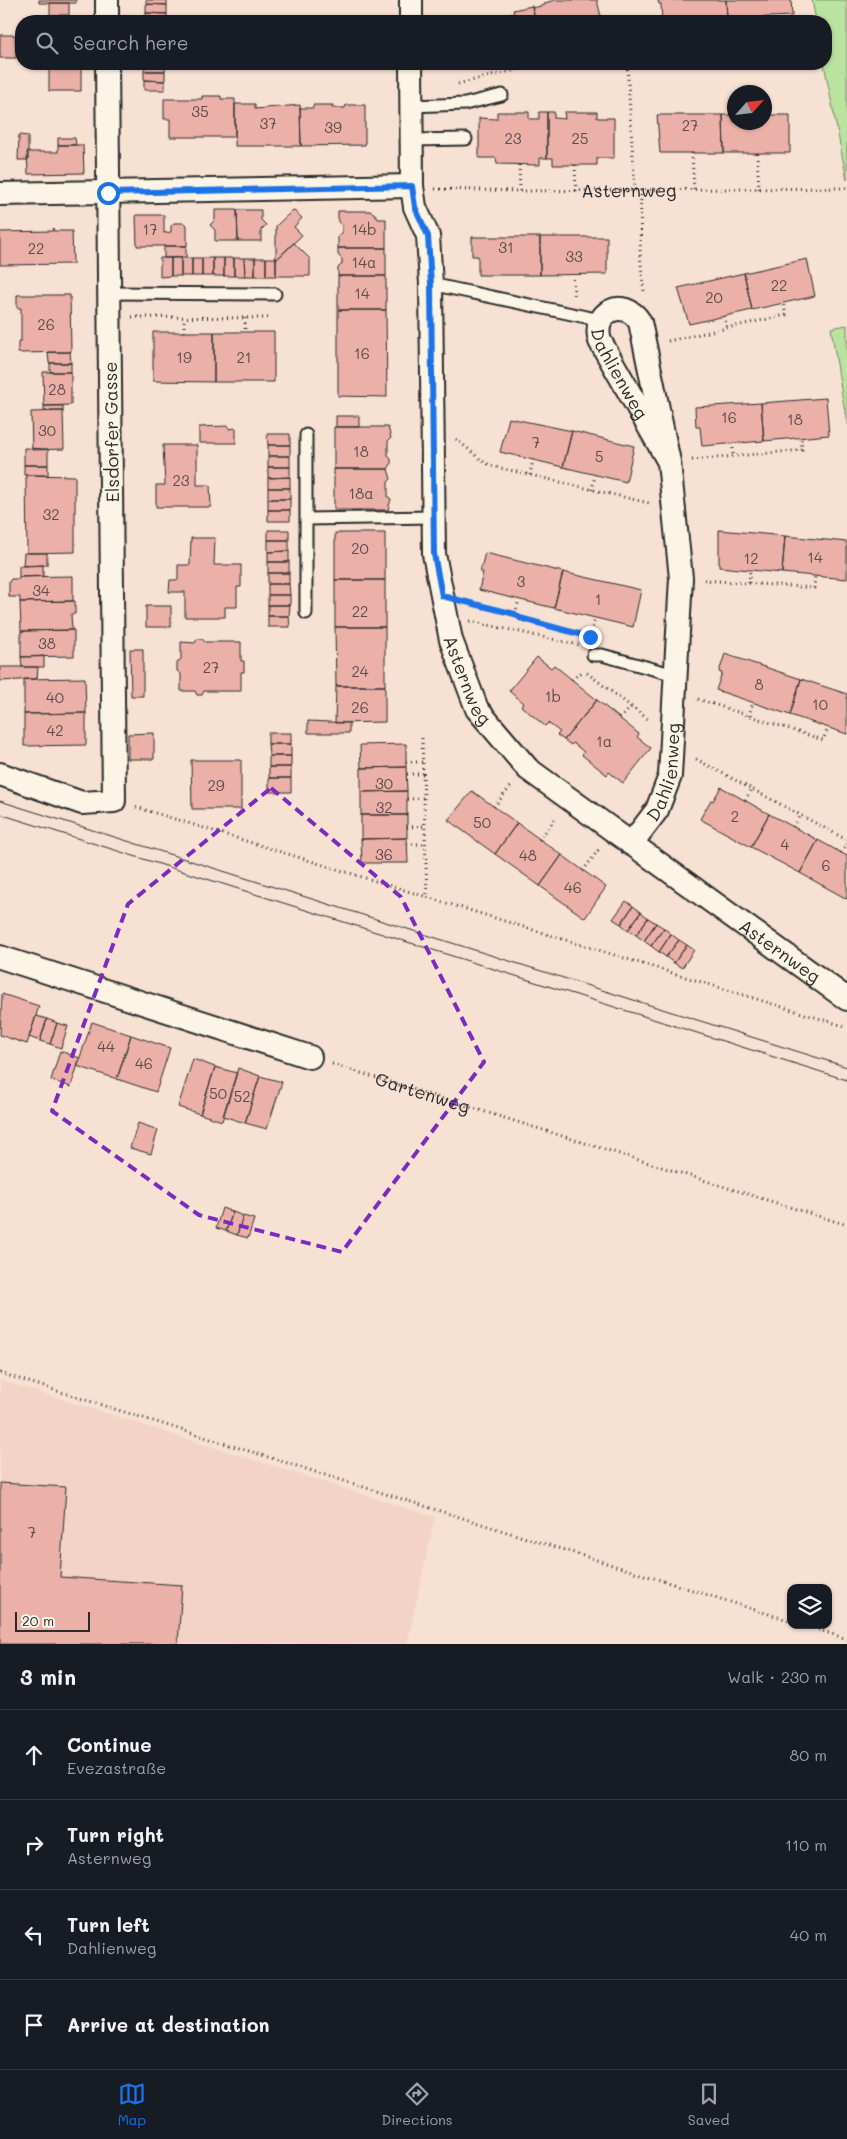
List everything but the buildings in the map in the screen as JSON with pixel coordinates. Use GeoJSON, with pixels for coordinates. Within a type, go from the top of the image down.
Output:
{"type":"FeatureCollection","features":[{"type":"Feature","properties":{"kind":"street"},"geometry":{"type":"LineString","coordinates":[[107,0],[107,15]]}},
{"type":"Feature","properties":{"kind":"street"},"geometry":{"type":"LineString","coordinates":[[411,0],[411,15]]}},
{"type":"Feature","properties":{"kind":"street","name":"Elsdorfer Gasse"},"geometry":{"type":"LineString","coordinates":[[107,70],[109,293],[124,804]]}},
{"type":"Feature","properties":{"kind":"street","name":"Asternweg"},"geometry":{"type":"LineString","coordinates":[[411,70],[412,186],[415,207],[428,236],[431,284],[434,554],[450,640],[477,710],[528,769],[847,999]]}},
{"type":"Feature","properties":{"kind":"street"},"geometry":{"type":"LineString","coordinates":[[0,194],[412,186]]}},
{"type":"Feature","properties":{"kind":"street","name":"Dahlienweg"},"geometry":{"type":"LineString","coordinates":[[631,844],[657,810],[670,776],[681,578],[669,462],[640,322],[636,316],[624,309],[610,311],[600,320],[598,327],[600,341],[669,462]]}},
{"type":"Feature","properties":{"kind":"street"},"geometry":{"type":"LineString","coordinates":[[0,774],[82,803],[124,804]]}},
{"type":"Feature","properties":{"kind":"street"},"geometry":{"type":"LineString","coordinates":[[0,957],[310,1057]]}},
{"type":"Feature","properties":{"kind":"lane"},"geometry":{"type":"LineString","coordinates":[[411,106],[465,104],[502,95]]}},
{"type":"Feature","properties":{"kind":"lane"},"geometry":{"type":"LineString","coordinates":[[412,140],[466,139]]}},
{"type":"Feature","properties":{"kind":"lane"},"geometry":{"type":"LineString","coordinates":[[431,284],[600,320]]}},
{"type":"Feature","properties":{"kind":"lane"},"geometry":{"type":"LineString","coordinates":[[109,293],[275,294]]}},
{"type":"Feature","properties":{"kind":"lane"},"geometry":{"type":"LineString","coordinates":[[306,435],[306,613]]}},
{"type":"Feature","properties":{"kind":"lane"},"geometry":{"type":"LineString","coordinates":[[306,520],[434,517]]}},
{"type":"Feature","properties":{"kind":"lane"},"geometry":{"type":"LineString","coordinates":[[588,659],[602,655],[675,683]]}},
{"type":"Feature","properties":{"kind":"path"},"geometry":{"type":"LineString","coordinates":[[449,86],[518,70]]}},
{"type":"Feature","properties":{"kind":"path"},"geometry":{"type":"LineString","coordinates":[[627,70],[635,190]]}},
{"type":"Feature","properties":{"kind":"path"},"geometry":{"type":"LineString","coordinates":[[692,153],[694,189]]}},
{"type":"Feature","properties":{"kind":"path"},"geometry":{"type":"LineString","coordinates":[[757,153],[759,189]]}},
{"type":"Feature","properties":{"kind":"path"},"geometry":{"type":"LineString","coordinates":[[519,165],[520,191]]}},
{"type":"Feature","properties":{"kind":"path"},"geometry":{"type":"LineString","coordinates":[[575,165],[576,191]]}},
{"type":"Feature","properties":{"kind":"path","name":"Asternweg"},"geometry":{"type":"LineString","coordinates":[[412,186],[435,190],[520,191],[847,188]]}},
{"type":"Feature","properties":{"kind":"path"},"geometry":{"type":"LineString","coordinates":[[640,322],[646,312],[640,254],[641,190]]}},
{"type":"Feature","properties":{"kind":"path"},"geometry":{"type":"LineString","coordinates":[[645,346],[786,315],[783,303]]}},
{"type":"Feature","properties":{"kind":"path"},"geometry":{"type":"LineString","coordinates":[[724,316],[727,328]]}},
{"type":"Feature","properties":{"kind":"path"},"geometry":{"type":"LineString","coordinates":[[110,317],[271,318]]}},
{"type":"Feature","properties":{"kind":"path"},"geometry":{"type":"LineString","coordinates":[[184,318],[184,332]]}},
{"type":"Feature","properties":{"kind":"path"},"geometry":{"type":"LineString","coordinates":[[244,318],[245,332]]}},
{"type":"Feature","properties":{"kind":"path"},"geometry":{"type":"LineString","coordinates":[[432,420],[484,462],[492,466],[674,509]]}},
{"type":"Feature","properties":{"kind":"path"},"geometry":{"type":"LineString","coordinates":[[669,462],[802,450],[800,438]]}},
{"type":"Feature","properties":{"kind":"path"},"geometry":{"type":"LineString","coordinates":[[733,443],[733,456]]}},
{"type":"Feature","properties":{"kind":"path"},"geometry":{"type":"LineString","coordinates":[[530,475],[533,460]]}},
{"type":"Feature","properties":{"kind":"path"},"geometry":{"type":"LineString","coordinates":[[592,490],[595,475]]}},
{"type":"Feature","properties":{"kind":"path"},"geometry":{"type":"LineString","coordinates":[[749,583],[750,570]]}},
{"type":"Feature","properties":{"kind":"path"},"geometry":{"type":"LineString","coordinates":[[681,578],[814,588],[815,576]]}},
{"type":"Feature","properties":{"kind":"path"},"geometry":{"type":"LineString","coordinates":[[515,614],[519,600]]}},
{"type":"Feature","properties":{"kind":"path"},"geometry":{"type":"LineString","coordinates":[[444,605],[515,614],[520,618],[600,639]]}},
{"type":"Feature","properties":{"kind":"path"},"geometry":{"type":"LineString","coordinates":[[444,605],[584,646]]}},
{"type":"Feature","properties":{"kind":"path"},"geometry":{"type":"LineString","coordinates":[[590,637],[595,618]]}},
{"type":"Feature","properties":{"kind":"path"},"geometry":{"type":"LineString","coordinates":[[572,680],[583,670],[588,659]]}},
{"type":"Feature","properties":{"kind":"path"},"geometry":{"type":"LineString","coordinates":[[583,670],[631,707],[620,719]]}},
{"type":"Feature","properties":{"kind":"path"},"geometry":{"type":"LineString","coordinates":[[675,683],[749,716],[823,740],[828,728]]}},
{"type":"Feature","properties":{"kind":"path"},"geometry":{"type":"LineString","coordinates":[[749,716],[753,702]]}},
{"type":"Feature","properties":{"kind":"path"},"geometry":{"type":"LineString","coordinates":[[422,738],[427,896]]}},
{"type":"Feature","properties":{"kind":"path"},"geometry":{"type":"LineString","coordinates":[[672,746],[847,842],[841,853]]}},
{"type":"Feature","properties":{"kind":"path"},"geometry":{"type":"LineString","coordinates":[[406,762],[423,762]]}},
{"type":"Feature","properties":{"kind":"path"},"geometry":{"type":"LineString","coordinates":[[407,774],[423,774]]}},
{"type":"Feature","properties":{"kind":"path"},"geometry":{"type":"LineString","coordinates":[[745,800],[752,789]]}},
{"type":"Feature","properties":{"kind":"path"},"geometry":{"type":"LineString","coordinates":[[407,799],[424,798]]}},
{"type":"Feature","properties":{"kind":"path"},"geometry":{"type":"LineString","coordinates":[[124,804],[427,896],[847,1028]]}},
{"type":"Feature","properties":{"kind":"path"},"geometry":{"type":"LineString","coordinates":[[793,827],[800,815]]}},
{"type":"Feature","properties":{"kind":"path"},"geometry":{"type":"LineString","coordinates":[[407,827],[425,826]]}},
{"type":"Feature","properties":{"kind":"path"},"geometry":{"type":"LineString","coordinates":[[407,844],[426,844]]}},
{"type":"Feature","properties":{"kind":"path","name":"Gartenweg"},"geometry":{"type":"LineString","coordinates":[[310,1057],[847,1225]]}},
{"type":"Feature","properties":{"kind":"path"},"geometry":{"type":"LineString","coordinates":[[0,1373],[787,1620]]}},
{"type":"Feature","properties":{"kind":"path"},"geometry":{"type":"LineString","coordinates":[[816,1629],[847,1639]]}},
{"type":"Feature","properties":{"kind":"highlighted area"},"geometry":{"type":"Polygon","coordinates":[[[271,788],[401,897],[484,1062],[342,1252],[199,1215],[52,1111],[128,904],[271,788]]]}},
{"type":"Feature","properties":{"kind":"shaded area"},"geometry":{"type":"Polygon","coordinates":[[[0,1380],[435,1517],[407,1644],[0,1644],[0,1380]]]}},
{"type":"Feature","properties":{"kind":"green space"},"geometry":{"type":"Polygon","coordinates":[[[812,0],[847,0],[847,180],[825,70],[832,70],[832,15],[815,15],[812,0]]]}},
{"type":"Feature","properties":{"kind":"green space"},"geometry":{"type":"Polygon","coordinates":[[[847,325],[847,425],[831,328],[847,325]]]}},
{"type":"Feature","properties":{"kind":"tram line"},"geometry":{"type":"LineString","coordinates":[[0,801],[847,1067]]}},
{"type":"Feature","properties":{"kind":"tram line"},"geometry":{"type":"LineString","coordinates":[[0,814],[847,1080]]}},
{"type":"Feature","properties":{"kind":"route"},"geometry":{"type":"LineString","coordinates":[[108,193],[412,186],[415,207],[428,236],[431,284],[434,554],[442,596],[515,614],[520,618],[590,637]]}}]}
